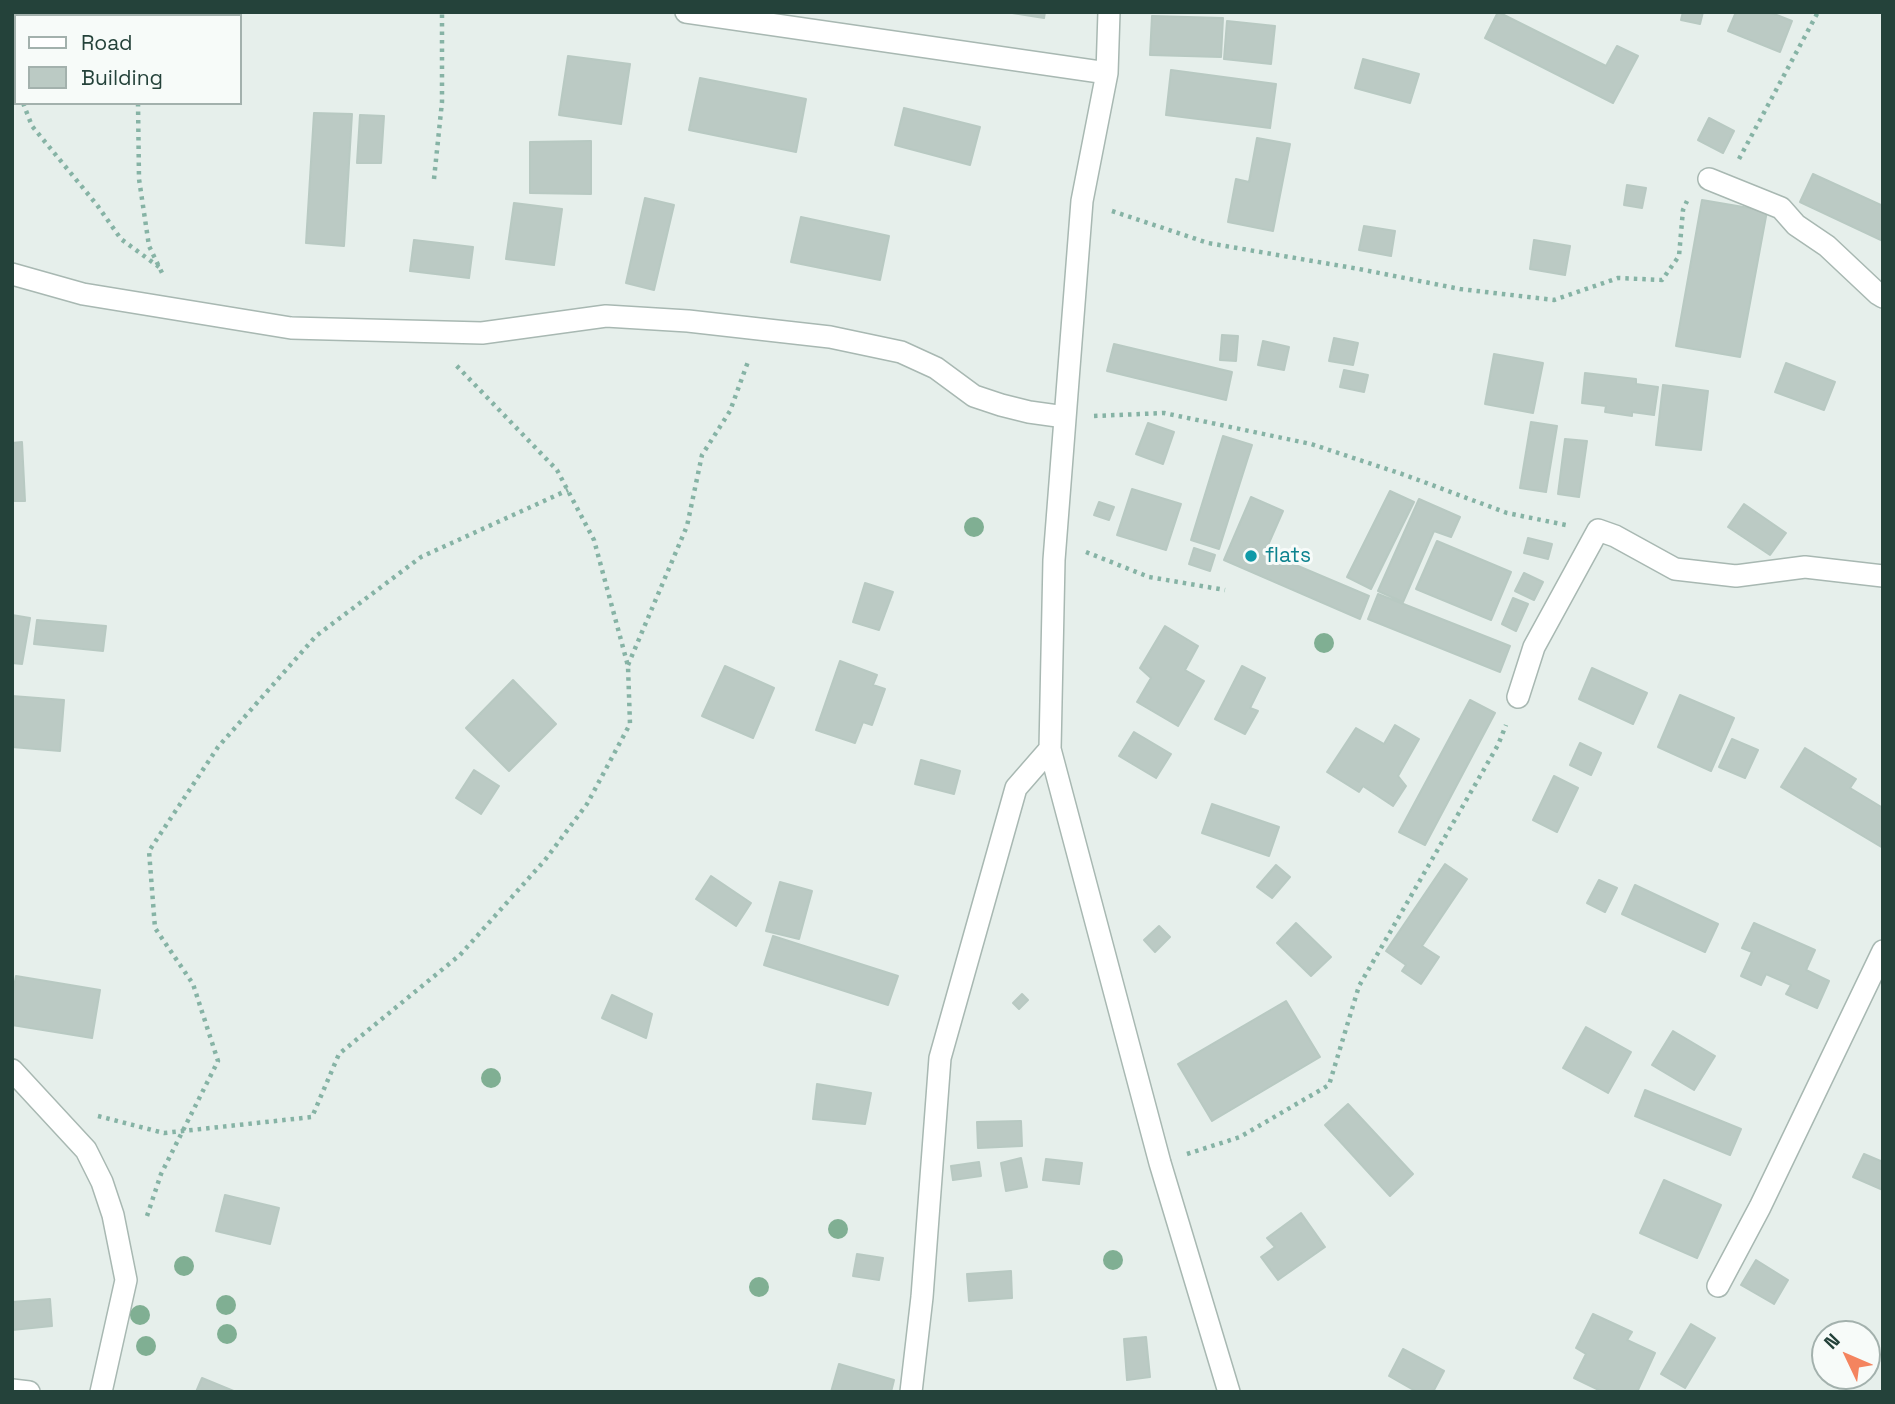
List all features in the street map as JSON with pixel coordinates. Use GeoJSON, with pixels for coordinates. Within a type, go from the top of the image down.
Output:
{"type":"FeatureCollection","features":[{"type":"Feature","properties":{"kind":"street"},"geometry":{"type":"LineString","coordinates":[[686,12],[1107,73]]}},
{"type":"Feature","properties":{"kind":"street"},"geometry":{"type":"LineString","coordinates":[[1109,12],[1107,73],[1082,201],[1065,417],[1056,540],[1051,749],[1160,1163],[1229,1392]]}},
{"type":"Feature","properties":{"kind":"street"},"geometry":{"type":"LineString","coordinates":[[1709,180],[1781,208],[1796,225],[1827,246],[1883,297]]}},
{"type":"Feature","properties":{"kind":"street"},"geometry":{"type":"LineString","coordinates":[[12,274],[83,294],[290,328],[482,333],[606,316],[688,321],[830,337],[901,352],[936,368],[974,396],[1029,412],[1065,417]]}},
{"type":"Feature","properties":{"kind":"street"},"geometry":{"type":"LineString","coordinates":[[1518,697],[1534,647],[1598,530],[1615,536],[1675,569],[1736,576],[1805,566],[1883,576]]}},
{"type":"Feature","properties":{"kind":"street"},"geometry":{"type":"LineString","coordinates":[[911,1392],[922,1297],[940,1058],[1016,788],[1051,749]]}},
{"type":"Feature","properties":{"kind":"street"},"geometry":{"type":"LineString","coordinates":[[1718,1286],[1760,1207],[1883,951]]}},
{"type":"Feature","properties":{"kind":"street"},"geometry":{"type":"LineString","coordinates":[[12,1070],[86,1150],[102,1182],[113,1215],[126,1280],[101,1392]]}},
{"type":"Feature","properties":{"kind":"street"},"geometry":{"type":"LineString","coordinates":[[12,1390],[29,1392]]}},
{"type":"Feature","properties":{"kind":"path"},"geometry":{"type":"LineString","coordinates":[[434,178],[442,102],[442,12]]}},
{"type":"Feature","properties":{"kind":"path"},"geometry":{"type":"LineString","coordinates":[[1082,201],[1208,243],[1460,289],[1554,300],[1618,278],[1662,280],[1679,256],[1683,210],[1692,191],[1737,162],[1818,12]]}},
{"type":"Feature","properties":{"kind":"path"},"geometry":{"type":"LineString","coordinates":[[24,105],[32,126],[97,205],[121,239],[159,267]]}},
{"type":"Feature","properties":{"kind":"path"},"geometry":{"type":"LineString","coordinates":[[138,105],[139,179],[149,246],[179,310]]}},
{"type":"Feature","properties":{"kind":"path"},"geometry":{"type":"LineString","coordinates":[[628,666],[687,526],[702,456],[730,411],[759,330]]}},
{"type":"Feature","properties":{"kind":"path"},"geometry":{"type":"LineString","coordinates":[[90,1113],[164,1133],[312,1117],[339,1054],[460,955],[545,860],[587,804],[630,724],[628,666],[594,540],[568,490],[557,470],[425,331]]}},
{"type":"Feature","properties":{"kind":"path"},"geometry":{"type":"LineString","coordinates":[[1065,417],[1164,413],[1246,430],[1311,444],[1359,459],[1507,513],[1598,530]]}},
{"type":"Feature","properties":{"kind":"path"},"geometry":{"type":"LineString","coordinates":[[144,1227],[161,1174],[218,1061],[193,984],[155,928],[149,851],[218,747],[316,636],[421,557],[568,490]]}},
{"type":"Feature","properties":{"kind":"path"},"geometry":{"type":"LineString","coordinates":[[1056,540],[1149,577],[1226,590]]}},
{"type":"Feature","properties":{"kind":"path"},"geometry":{"type":"LineString","coordinates":[[1160,1163],[1240,1137],[1328,1085],[1359,986],[1498,745],[1518,697]]}},
{"type":"Feature","properties":{"kind":"building"},"geometry":{"type":"Polygon","coordinates":[[[1006,12],[1045,12],[1044,18],[1006,12]]]}},
{"type":"Feature","properties":{"kind":"building"},"geometry":{"type":"Polygon","coordinates":[[[1498,12],[1606,66],[1617,46],[1638,56],[1613,103],[1485,38],[1498,12]]]}},
{"type":"Feature","properties":{"kind":"building"},"geometry":{"type":"Polygon","coordinates":[[[1683,12],[1703,12],[1700,24],[1681,20],[1683,12]]]}},
{"type":"Feature","properties":{"kind":"building"},"geometry":{"type":"Polygon","coordinates":[[[1736,12],[1769,12],[1792,21],[1780,52],[1728,31],[1736,12]]]}},
{"type":"Feature","properties":{"kind":"building"},"geometry":{"type":"Polygon","coordinates":[[[1152,16],[1223,18],[1221,57],[1150,55],[1152,16]]]}},
{"type":"Feature","properties":{"kind":"building"},"geometry":{"type":"Polygon","coordinates":[[[1227,21],[1275,26],[1271,64],[1224,59],[1227,21]]]}},
{"type":"Feature","properties":{"kind":"building"},"geometry":{"type":"Polygon","coordinates":[[[568,56],[630,64],[621,124],[559,115],[568,56]]]}},
{"type":"Feature","properties":{"kind":"building"},"geometry":{"type":"Polygon","coordinates":[[[1363,59],[1419,74],[1410,103],[1355,88],[1363,59]]]}},
{"type":"Feature","properties":{"kind":"building"},"geometry":{"type":"Polygon","coordinates":[[[1171,70],[1276,84],[1270,128],[1166,115],[1171,70]]]}},
{"type":"Feature","properties":{"kind":"building"},"geometry":{"type":"Polygon","coordinates":[[[700,78],[806,99],[796,152],[689,130],[700,78]]]}},
{"type":"Feature","properties":{"kind":"building"},"geometry":{"type":"Polygon","coordinates":[[[904,108],[980,127],[970,165],[895,145],[904,108]]]}},
{"type":"Feature","properties":{"kind":"building"},"geometry":{"type":"Polygon","coordinates":[[[314,113],[352,114],[344,246],[306,243],[314,113]]]}},
{"type":"Feature","properties":{"kind":"building"},"geometry":{"type":"Polygon","coordinates":[[[360,115],[384,116],[381,163],[357,163],[360,115]]]}},
{"type":"Feature","properties":{"kind":"building"},"geometry":{"type":"Polygon","coordinates":[[[1709,118],[1734,131],[1723,153],[1698,140],[1709,118]]]}},
{"type":"Feature","properties":{"kind":"building"},"geometry":{"type":"Polygon","coordinates":[[[1257,138],[1290,144],[1273,231],[1228,222],[1236,179],[1249,182],[1257,138]]]}},
{"type":"Feature","properties":{"kind":"building"},"geometry":{"type":"Polygon","coordinates":[[[591,141],[591,194],[530,193],[530,142],[591,141]]]}},
{"type":"Feature","properties":{"kind":"building"},"geometry":{"type":"Polygon","coordinates":[[[1813,174],[1883,206],[1883,241],[1800,202],[1813,174]]]}},
{"type":"Feature","properties":{"kind":"building"},"geometry":{"type":"Polygon","coordinates":[[[1627,185],[1646,188],[1642,208],[1624,205],[1627,185]]]}},
{"type":"Feature","properties":{"kind":"building"},"geometry":{"type":"Polygon","coordinates":[[[645,198],[674,205],[654,290],[626,283],[645,198]]]}},
{"type":"Feature","properties":{"kind":"building"},"geometry":{"type":"Polygon","coordinates":[[[1702,200],[1767,211],[1740,357],[1676,346],[1702,200]]]}},
{"type":"Feature","properties":{"kind":"building"},"geometry":{"type":"Polygon","coordinates":[[[514,203],[562,209],[554,265],[506,259],[514,203]]]}},
{"type":"Feature","properties":{"kind":"building"},"geometry":{"type":"Polygon","coordinates":[[[801,217],[889,236],[880,280],[791,262],[801,217]]]}},
{"type":"Feature","properties":{"kind":"building"},"geometry":{"type":"Polygon","coordinates":[[[1364,226],[1395,231],[1391,256],[1359,250],[1364,226]]]}},
{"type":"Feature","properties":{"kind":"building"},"geometry":{"type":"Polygon","coordinates":[[[414,240],[473,247],[469,278],[410,271],[414,240]]]}},
{"type":"Feature","properties":{"kind":"building"},"geometry":{"type":"Polygon","coordinates":[[[1534,240],[1570,246],[1565,275],[1530,269],[1534,240]]]}},
{"type":"Feature","properties":{"kind":"building"},"geometry":{"type":"Polygon","coordinates":[[[1222,335],[1238,336],[1236,361],[1220,360],[1222,335]]]}},
{"type":"Feature","properties":{"kind":"building"},"geometry":{"type":"Polygon","coordinates":[[[1334,338],[1358,343],[1353,365],[1329,361],[1334,338]]]}},
{"type":"Feature","properties":{"kind":"building"},"geometry":{"type":"Polygon","coordinates":[[[1263,341],[1289,347],[1284,370],[1258,365],[1263,341]]]}},
{"type":"Feature","properties":{"kind":"building"},"geometry":{"type":"Polygon","coordinates":[[[1114,344],[1232,372],[1226,400],[1107,371],[1114,344]]]}},
{"type":"Feature","properties":{"kind":"building"},"geometry":{"type":"Polygon","coordinates":[[[1494,354],[1543,363],[1533,413],[1485,404],[1494,354]]]}},
{"type":"Feature","properties":{"kind":"building"},"geometry":{"type":"Polygon","coordinates":[[[1786,363],[1835,382],[1824,410],[1775,392],[1786,363]]]}},
{"type":"Feature","properties":{"kind":"building"},"geometry":{"type":"Polygon","coordinates":[[[1344,370],[1368,375],[1364,392],[1340,387],[1344,370]]]}},
{"type":"Feature","properties":{"kind":"building"},"geometry":{"type":"Polygon","coordinates":[[[1585,373],[1636,379],[1636,384],[1658,387],[1654,415],[1632,412],[1632,416],[1605,412],[1606,406],[1582,403],[1585,373]]]}},
{"type":"Feature","properties":{"kind":"building"},"geometry":{"type":"Polygon","coordinates":[[[1663,385],[1708,391],[1701,450],[1656,445],[1663,385]]]}},
{"type":"Feature","properties":{"kind":"building"},"geometry":{"type":"Polygon","coordinates":[[[1531,422],[1557,426],[1546,492],[1520,488],[1531,422]]]}},
{"type":"Feature","properties":{"kind":"building"},"geometry":{"type":"Polygon","coordinates":[[[1148,423],[1174,432],[1163,464],[1136,454],[1148,423]]]}},
{"type":"Feature","properties":{"kind":"building","name":"flats"},"geometry":{"type":"Polygon","coordinates":[[[1223,436],[1252,445],[1219,549],[1191,540],[1223,436]]]}},
{"type":"Feature","properties":{"kind":"building"},"geometry":{"type":"Polygon","coordinates":[[[1565,439],[1587,441],[1579,497],[1558,494],[1565,439]]]}},
{"type":"Feature","properties":{"kind":"building"},"geometry":{"type":"Polygon","coordinates":[[[22,442],[25,501],[12,501],[12,443],[22,442]]]}},
{"type":"Feature","properties":{"kind":"building"},"geometry":{"type":"Polygon","coordinates":[[[1132,489],[1181,504],[1166,550],[1117,535],[1132,489]]]}},
{"type":"Feature","properties":{"kind":"building"},"geometry":{"type":"Polygon","coordinates":[[[1390,491],[1414,502],[1371,589],[1347,577],[1390,491]]]}},
{"type":"Feature","properties":{"kind":"building","name":"flats"},"geometry":{"type":"Polygon","coordinates":[[[1251,497],[1283,511],[1265,552],[1369,596],[1360,619],[1224,560],[1251,497]]]}},
{"type":"Feature","properties":{"kind":"building"},"geometry":{"type":"Polygon","coordinates":[[[1419,499],[1460,517],[1451,537],[1434,531],[1403,602],[1378,591],[1419,499]]]}},
{"type":"Feature","properties":{"kind":"building"},"geometry":{"type":"Polygon","coordinates":[[[1099,502],[1114,507],[1109,520],[1094,515],[1099,502]]]}},
{"type":"Feature","properties":{"kind":"building"},"geometry":{"type":"Polygon","coordinates":[[[1744,504],[1786,533],[1770,555],[1728,527],[1744,504]]]}},
{"type":"Feature","properties":{"kind":"building"},"geometry":{"type":"Polygon","coordinates":[[[1528,538],[1552,544],[1548,559],[1524,553],[1528,538]]]}},
{"type":"Feature","properties":{"kind":"building"},"geometry":{"type":"Polygon","coordinates":[[[1437,541],[1511,572],[1491,620],[1416,589],[1437,541]]]}},
{"type":"Feature","properties":{"kind":"building"},"geometry":{"type":"Polygon","coordinates":[[[1194,548],[1215,555],[1210,571],[1189,564],[1194,548]]]}},
{"type":"Feature","properties":{"kind":"building"},"geometry":{"type":"Polygon","coordinates":[[[1524,573],[1543,582],[1534,600],[1515,591],[1524,573]]]}},
{"type":"Feature","properties":{"kind":"building"},"geometry":{"type":"Polygon","coordinates":[[[865,583],[893,592],[879,630],[853,622],[865,583]]]}},
{"type":"Feature","properties":{"kind":"building"},"geometry":{"type":"Polygon","coordinates":[[[1378,594],[1510,646],[1500,672],[1368,619],[1378,594]]]}},
{"type":"Feature","properties":{"kind":"building"},"geometry":{"type":"Polygon","coordinates":[[[1513,598],[1528,604],[1516,631],[1502,624],[1513,598]]]}},
{"type":"Feature","properties":{"kind":"building"},"geometry":{"type":"Polygon","coordinates":[[[12,615],[30,618],[22,664],[12,663],[12,615]]]}},
{"type":"Feature","properties":{"kind":"building"},"geometry":{"type":"Polygon","coordinates":[[[37,620],[106,626],[103,651],[34,644],[37,620]]]}},
{"type":"Feature","properties":{"kind":"building"},"geometry":{"type":"Polygon","coordinates":[[[1165,626],[1198,646],[1185,670],[1204,681],[1178,726],[1137,702],[1151,678],[1140,668],[1165,626]]]}},
{"type":"Feature","properties":{"kind":"building"},"geometry":{"type":"Polygon","coordinates":[[[840,661],[877,675],[873,685],[885,689],[872,725],[863,722],[855,743],[816,730],[840,661]]]}},
{"type":"Feature","properties":{"kind":"building"},"geometry":{"type":"Polygon","coordinates":[[[725,666],[774,688],[753,738],[702,716],[725,666]]]}},
{"type":"Feature","properties":{"kind":"building"},"geometry":{"type":"Polygon","coordinates":[[[1242,666],[1265,678],[1250,708],[1258,711],[1245,734],[1215,719],[1242,666]]]}},
{"type":"Feature","properties":{"kind":"building"},"geometry":{"type":"Polygon","coordinates":[[[1592,668],[1647,693],[1633,724],[1579,699],[1592,668]]]}},
{"type":"Feature","properties":{"kind":"building"},"geometry":{"type":"Polygon","coordinates":[[[513,680],[556,724],[509,771],[466,728],[513,680]]]}},
{"type":"Feature","properties":{"kind":"building"},"geometry":{"type":"Polygon","coordinates":[[[1680,695],[1734,718],[1711,771],[1658,747],[1680,695]]]}},
{"type":"Feature","properties":{"kind":"building"},"geometry":{"type":"Polygon","coordinates":[[[12,696],[64,700],[60,751],[12,747],[12,696]]]}},
{"type":"Feature","properties":{"kind":"building"},"geometry":{"type":"Polygon","coordinates":[[[1470,700],[1495,713],[1425,845],[1399,832],[1470,700]]]}},
{"type":"Feature","properties":{"kind":"building"},"geometry":{"type":"Polygon","coordinates":[[[1395,725],[1419,739],[1398,776],[1406,786],[1393,806],[1363,786],[1359,792],[1327,772],[1356,728],[1384,744],[1395,725]]]}},
{"type":"Feature","properties":{"kind":"building"},"geometry":{"type":"Polygon","coordinates":[[[1134,732],[1171,754],[1156,778],[1119,756],[1134,732]]]}},
{"type":"Feature","properties":{"kind":"building"},"geometry":{"type":"Polygon","coordinates":[[[1732,739],[1758,750],[1745,778],[1719,767],[1732,739]]]}},
{"type":"Feature","properties":{"kind":"building"},"geometry":{"type":"Polygon","coordinates":[[[1580,743],[1601,753],[1591,775],[1570,765],[1580,743]]]}},
{"type":"Feature","properties":{"kind":"building"},"geometry":{"type":"Polygon","coordinates":[[[1805,748],[1856,779],[1850,788],[1883,808],[1883,848],[1781,787],[1805,748]]]}},
{"type":"Feature","properties":{"kind":"building"},"geometry":{"type":"Polygon","coordinates":[[[921,760],[960,771],[954,794],[915,784],[921,760]]]}},
{"type":"Feature","properties":{"kind":"building"},"geometry":{"type":"Polygon","coordinates":[[[474,770],[499,786],[481,814],[456,798],[474,770]]]}},
{"type":"Feature","properties":{"kind":"building"},"geometry":{"type":"Polygon","coordinates":[[[1554,776],[1578,788],[1557,832],[1533,820],[1554,776]]]}},
{"type":"Feature","properties":{"kind":"building"},"geometry":{"type":"Polygon","coordinates":[[[1212,804],[1279,827],[1269,856],[1202,833],[1212,804]]]}},
{"type":"Feature","properties":{"kind":"building"},"geometry":{"type":"Polygon","coordinates":[[[1445,864],[1467,879],[1422,946],[1439,957],[1421,984],[1402,971],[1406,965],[1386,951],[1445,864]]]}},
{"type":"Feature","properties":{"kind":"building"},"geometry":{"type":"Polygon","coordinates":[[[1276,865],[1290,877],[1272,898],[1257,887],[1276,865]]]}},
{"type":"Feature","properties":{"kind":"building"},"geometry":{"type":"Polygon","coordinates":[[[711,876],[751,903],[736,926],[696,899],[711,876]]]}},
{"type":"Feature","properties":{"kind":"building"},"geometry":{"type":"Polygon","coordinates":[[[1599,880],[1617,888],[1605,912],[1587,903],[1599,880]]]}},
{"type":"Feature","properties":{"kind":"building"},"geometry":{"type":"Polygon","coordinates":[[[780,882],[812,891],[799,939],[766,931],[780,882]]]}},
{"type":"Feature","properties":{"kind":"building"},"geometry":{"type":"Polygon","coordinates":[[[1635,885],[1718,924],[1705,952],[1622,914],[1635,885]]]}},
{"type":"Feature","properties":{"kind":"building"},"geometry":{"type":"Polygon","coordinates":[[[1296,923],[1331,957],[1311,976],[1277,943],[1296,923]]]}},
{"type":"Feature","properties":{"kind":"building"},"geometry":{"type":"Polygon","coordinates":[[[1754,923],[1815,950],[1806,970],[1829,981],[1817,1008],[1786,994],[1791,985],[1766,974],[1761,985],[1741,976],[1752,952],[1742,948],[1754,923]]]}},
{"type":"Feature","properties":{"kind":"building"},"geometry":{"type":"Polygon","coordinates":[[[1159,926],[1170,937],[1155,952],[1144,940],[1159,926]]]}},
{"type":"Feature","properties":{"kind":"building"},"geometry":{"type":"Polygon","coordinates":[[[773,936],[898,976],[888,1005],[764,965],[773,936]]]}},
{"type":"Feature","properties":{"kind":"building"},"geometry":{"type":"Polygon","coordinates":[[[16,976],[100,990],[92,1038],[12,1025],[12,998],[16,976]]]}},
{"type":"Feature","properties":{"kind":"building"},"geometry":{"type":"Polygon","coordinates":[[[1022,994],[1028,1000],[1019,1009],[1013,1003],[1022,994]]]}},
{"type":"Feature","properties":{"kind":"building"},"geometry":{"type":"Polygon","coordinates":[[[612,995],[652,1014],[646,1038],[602,1018],[612,995]]]}},
{"type":"Feature","properties":{"kind":"building"},"geometry":{"type":"Polygon","coordinates":[[[1286,1001],[1320,1057],[1212,1121],[1178,1064],[1286,1001]]]}},
{"type":"Feature","properties":{"kind":"building"},"geometry":{"type":"Polygon","coordinates":[[[1586,1027],[1631,1052],[1608,1093],[1563,1068],[1586,1027]]]}},
{"type":"Feature","properties":{"kind":"building"},"geometry":{"type":"Polygon","coordinates":[[[1673,1031],[1715,1056],[1694,1090],[1652,1065],[1673,1031]]]}},
{"type":"Feature","properties":{"kind":"building"},"geometry":{"type":"Polygon","coordinates":[[[817,1084],[871,1093],[865,1124],[813,1119],[817,1084]]]}},
{"type":"Feature","properties":{"kind":"building"},"geometry":{"type":"Polygon","coordinates":[[[1645,1090],[1741,1129],[1730,1155],[1635,1116],[1645,1090]]]}},
{"type":"Feature","properties":{"kind":"building"},"geometry":{"type":"Polygon","coordinates":[[[1348,1104],[1413,1174],[1390,1196],[1325,1125],[1348,1104]]]}},
{"type":"Feature","properties":{"kind":"building"},"geometry":{"type":"Polygon","coordinates":[[[1021,1121],[1022,1146],[978,1148],[977,1122],[1021,1121]]]}},
{"type":"Feature","properties":{"kind":"building"},"geometry":{"type":"Polygon","coordinates":[[[1864,1154],[1883,1162],[1883,1190],[1853,1177],[1864,1154]]]}},
{"type":"Feature","properties":{"kind":"building"},"geometry":{"type":"Polygon","coordinates":[[[1021,1158],[1027,1187],[1006,1191],[1001,1163],[1021,1158]]]}},
{"type":"Feature","properties":{"kind":"building"},"geometry":{"type":"Polygon","coordinates":[[[1046,1159],[1082,1163],[1079,1184],[1043,1180],[1046,1159]]]}},
{"type":"Feature","properties":{"kind":"building"},"geometry":{"type":"Polygon","coordinates":[[[979,1162],[981,1176],[953,1180],[951,1166],[979,1162]]]}},
{"type":"Feature","properties":{"kind":"building"},"geometry":{"type":"Polygon","coordinates":[[[1664,1180],[1721,1205],[1697,1258],[1640,1233],[1664,1180]]]}},
{"type":"Feature","properties":{"kind":"building"},"geometry":{"type":"Polygon","coordinates":[[[225,1195],[279,1208],[270,1244],[216,1231],[225,1195]]]}},
{"type":"Feature","properties":{"kind":"building"},"geometry":{"type":"Polygon","coordinates":[[[1301,1213],[1325,1247],[1278,1280],[1261,1257],[1275,1247],[1267,1238],[1301,1213]]]}},
{"type":"Feature","properties":{"kind":"building"},"geometry":{"type":"Polygon","coordinates":[[[857,1254],[883,1258],[879,1280],[853,1276],[857,1254]]]}},
{"type":"Feature","properties":{"kind":"building"},"geometry":{"type":"Polygon","coordinates":[[[1756,1260],[1788,1280],[1774,1304],[1741,1285],[1756,1260]]]}},
{"type":"Feature","properties":{"kind":"building"},"geometry":{"type":"Polygon","coordinates":[[[1011,1271],[1012,1298],[969,1301],[967,1274],[1011,1271]]]}},
{"type":"Feature","properties":{"kind":"building"},"geometry":{"type":"Polygon","coordinates":[[[50,1299],[52,1326],[12,1330],[12,1302],[50,1299]]]}},
{"type":"Feature","properties":{"kind":"building"},"geometry":{"type":"Polygon","coordinates":[[[1593,1314],[1632,1332],[1627,1340],[1655,1353],[1637,1392],[1603,1392],[1574,1378],[1586,1354],[1576,1348],[1593,1314]]]}},
{"type":"Feature","properties":{"kind":"building"},"geometry":{"type":"Polygon","coordinates":[[[1691,1324],[1715,1338],[1685,1388],[1661,1374],[1691,1324]]]}},
{"type":"Feature","properties":{"kind":"building"},"geometry":{"type":"Polygon","coordinates":[[[1146,1337],[1150,1377],[1127,1380],[1124,1339],[1146,1337]]]}},
{"type":"Feature","properties":{"kind":"building"},"geometry":{"type":"Polygon","coordinates":[[[1403,1349],[1444,1371],[1433,1392],[1417,1392],[1389,1376],[1403,1349]]]}},
{"type":"Feature","properties":{"kind":"building"},"geometry":{"type":"Polygon","coordinates":[[[839,1364],[894,1380],[891,1392],[831,1392],[839,1364]]]}},
{"type":"Feature","properties":{"kind":"building"},"geometry":{"type":"Polygon","coordinates":[[[202,1378],[236,1392],[196,1392],[202,1378]]]}},
{"type":"Feature","properties":{"kind":"place","name":"flats"},"geometry":{"type":"Point","coordinates":[1251,556]}}]}
